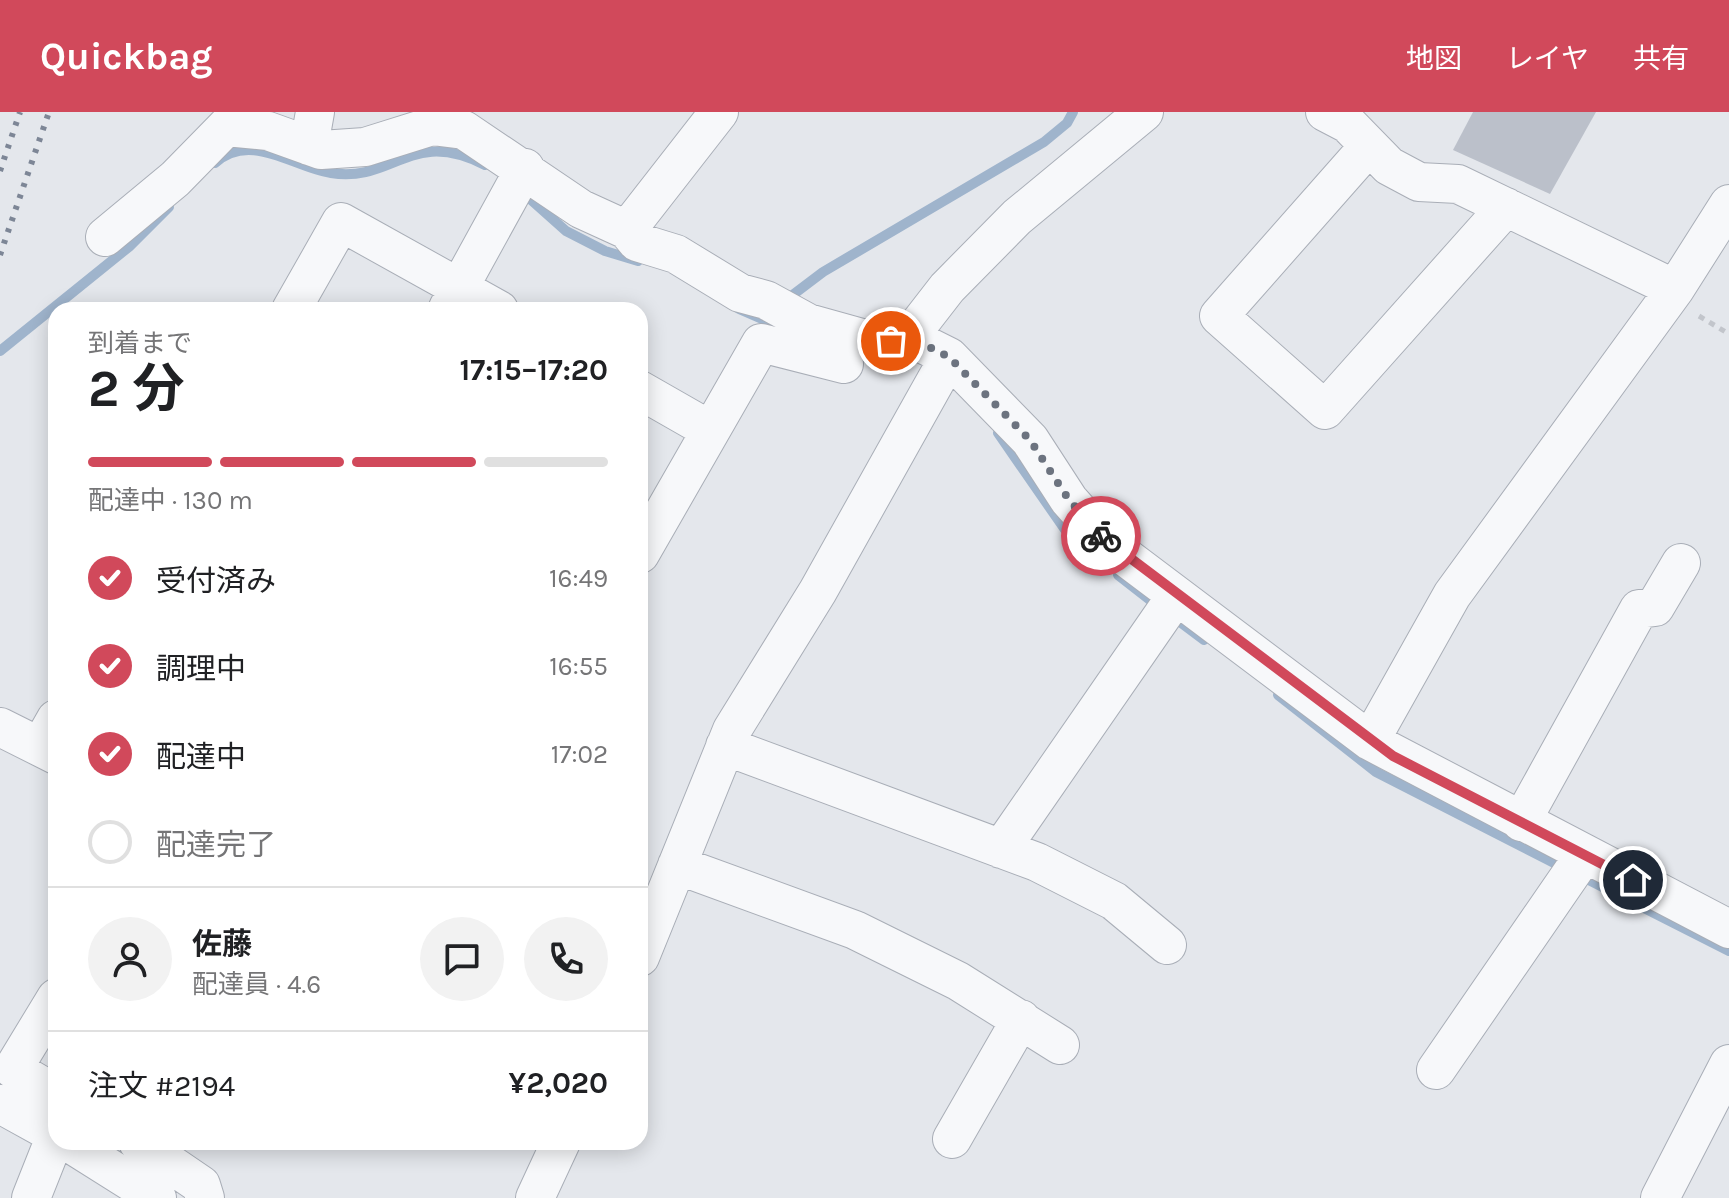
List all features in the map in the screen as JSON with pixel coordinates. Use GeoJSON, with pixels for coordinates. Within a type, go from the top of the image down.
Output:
{"type":"FeatureCollection","features":[{"type":"Feature","properties":{"kind":"street"},"geometry":{"type":"LineString","coordinates":[[627,230],[719,112]]}},
{"type":"Feature","properties":{"kind":"street"},"geometry":{"type":"LineString","coordinates":[[909,337],[947,288],[1017,217],[1144,112]]}},
{"type":"Feature","properties":{"kind":"street"},"geometry":{"type":"LineString","coordinates":[[1325,112],[1348,124],[1389,166],[1419,182],[1458,184],[1675,289]]}},
{"type":"Feature","properties":{"kind":"street"},"geometry":{"type":"LineString","coordinates":[[105,237],[175,179],[226,127],[268,131],[312,129],[321,150],[365,147],[432,126],[464,130],[518,181],[627,230],[637,242],[676,254],[740,293],[779,307],[808,323],[869,340],[909,337],[1030,440],[1069,500],[1169,607],[1370,741],[1521,822],[1577,865],[1729,929]]}},
{"type":"Feature","properties":{"kind":"street"},"geometry":{"type":"LineString","coordinates":[[1369,146],[1219,316],[1325,410],[1506,207]]}},
{"type":"Feature","properties":{"kind":"street"},"geometry":{"type":"LineString","coordinates":[[296,302],[341,222],[453,299],[518,181]]}},
{"type":"Feature","properties":{"kind":"street"},"geometry":{"type":"LineString","coordinates":[[1370,741],[1452,595],[1675,289],[1729,204]]}},
{"type":"Feature","properties":{"kind":"street"},"geometry":{"type":"LineString","coordinates":[[648,540],[761,343],[844,364]]}},
{"type":"Feature","properties":{"kind":"street"},"geometry":{"type":"LineString","coordinates":[[648,937],[725,746],[818,591],[944,367]]}},
{"type":"Feature","properties":{"kind":"street"},"geometry":{"type":"LineString","coordinates":[[648,395],[710,430]]}},
{"type":"Feature","properties":{"kind":"street"},"geometry":{"type":"LineString","coordinates":[[1521,822],[1639,609],[1655,607],[1681,563]]}},
{"type":"Feature","properties":{"kind":"street"},"geometry":{"type":"LineString","coordinates":[[1001,849],[1169,607]]}},
{"type":"Feature","properties":{"kind":"street"},"geometry":{"type":"LineString","coordinates":[[0,727],[48,740]]}},
{"type":"Feature","properties":{"kind":"street"},"geometry":{"type":"LineString","coordinates":[[725,746],[1037,862],[1114,901],[1167,945]]}},
{"type":"Feature","properties":{"kind":"street"},"geometry":{"type":"LineString","coordinates":[[677,865],[855,930],[958,981],[1060,1045]]}},
{"type":"Feature","properties":{"kind":"street"},"geometry":{"type":"LineString","coordinates":[[1436,1070],[1577,865]]}},
{"type":"Feature","properties":{"kind":"street"},"geometry":{"type":"LineString","coordinates":[[48,1011],[13,1069],[48,1089]]}},
{"type":"Feature","properties":{"kind":"street"},"geometry":{"type":"LineString","coordinates":[[952,1139],[1021,1019]]}},
{"type":"Feature","properties":{"kind":"street"},"geometry":{"type":"LineString","coordinates":[[1660,1198],[1729,1064]]}},
{"type":"Feature","properties":{"kind":"street"},"geometry":{"type":"LineString","coordinates":[[0,1104],[48,1131]]}},
{"type":"Feature","properties":{"kind":"street"},"geometry":{"type":"LineString","coordinates":[[31,1198],[50,1150]]}},
{"type":"Feature","properties":{"kind":"street"},"geometry":{"type":"LineString","coordinates":[[81,1150],[157,1198]]}},
{"type":"Feature","properties":{"kind":"street"},"geometry":{"type":"LineString","coordinates":[[150,1150],[201,1185],[205,1198]]}},
{"type":"Feature","properties":{"kind":"street"},"geometry":{"type":"LineString","coordinates":[[535,1198],[557,1150]]}},
{"type":"Feature","properties":{"kind":"building"},"geometry":{"type":"Polygon","coordinates":[[[1473,112],[1596,112],[1550,194],[1453,150],[1473,112]]]}},
{"type":"Feature","properties":{"kind":"waterway"},"geometry":{"type":"LineString","coordinates":[[786,300],[823,272],[1044,142],[1067,123],[1073,112]]}},
{"type":"Feature","properties":{"kind":"waterway"},"geometry":{"type":"LineString","coordinates":[[215,163],[228,154],[243,150],[272,154],[331,173],[371,171],[420,153],[438,152],[459,155],[485,165]]}},
{"type":"Feature","properties":{"kind":"waterway"},"geometry":{"type":"LineString","coordinates":[[520,190],[566,231],[605,251],[638,261]]}},
{"type":"Feature","properties":{"kind":"waterway"},"geometry":{"type":"LineString","coordinates":[[61,302],[130,246],[169,207]]}},
{"type":"Feature","properties":{"kind":"waterway"},"geometry":{"type":"LineString","coordinates":[[739,309],[776,325]]}},
{"type":"Feature","properties":{"kind":"waterway"},"geometry":{"type":"LineString","coordinates":[[0,351],[48,312]]}},
{"type":"Feature","properties":{"kind":"waterway"},"geometry":{"type":"LineString","coordinates":[[998,433],[1068,534],[1096,557]]}},
{"type":"Feature","properties":{"kind":"waterway"},"geometry":{"type":"LineString","coordinates":[[1118,575],[1159,607]]}},
{"type":"Feature","properties":{"kind":"waterway"},"geometry":{"type":"LineString","coordinates":[[1172,616],[1204,640]]}},
{"type":"Feature","properties":{"kind":"waterway"},"geometry":{"type":"LineString","coordinates":[[1278,695],[1376,772],[1564,868]]}},
{"type":"Feature","properties":{"kind":"waterway"},"geometry":{"type":"LineString","coordinates":[[1579,875],[1729,951]]}},
{"type":"Feature","properties":{"kind":"railway"},"geometry":{"type":"LineString","coordinates":[[0,171],[20,112]]}},
{"type":"Feature","properties":{"kind":"railway"},"geometry":{"type":"LineString","coordinates":[[0,255],[49,112]]}},
{"type":"Feature","properties":{"kind":"way so far"},"geometry":{"type":"LineString","coordinates":[[891,341],[909,337],[949,357],[1030,440],[1069,500],[1101,536]]}},
{"type":"Feature","properties":{"kind":"route"},"geometry":{"type":"LineString","coordinates":[[1101,536],[1130,561],[1393,756],[1633,880]]}}]}
